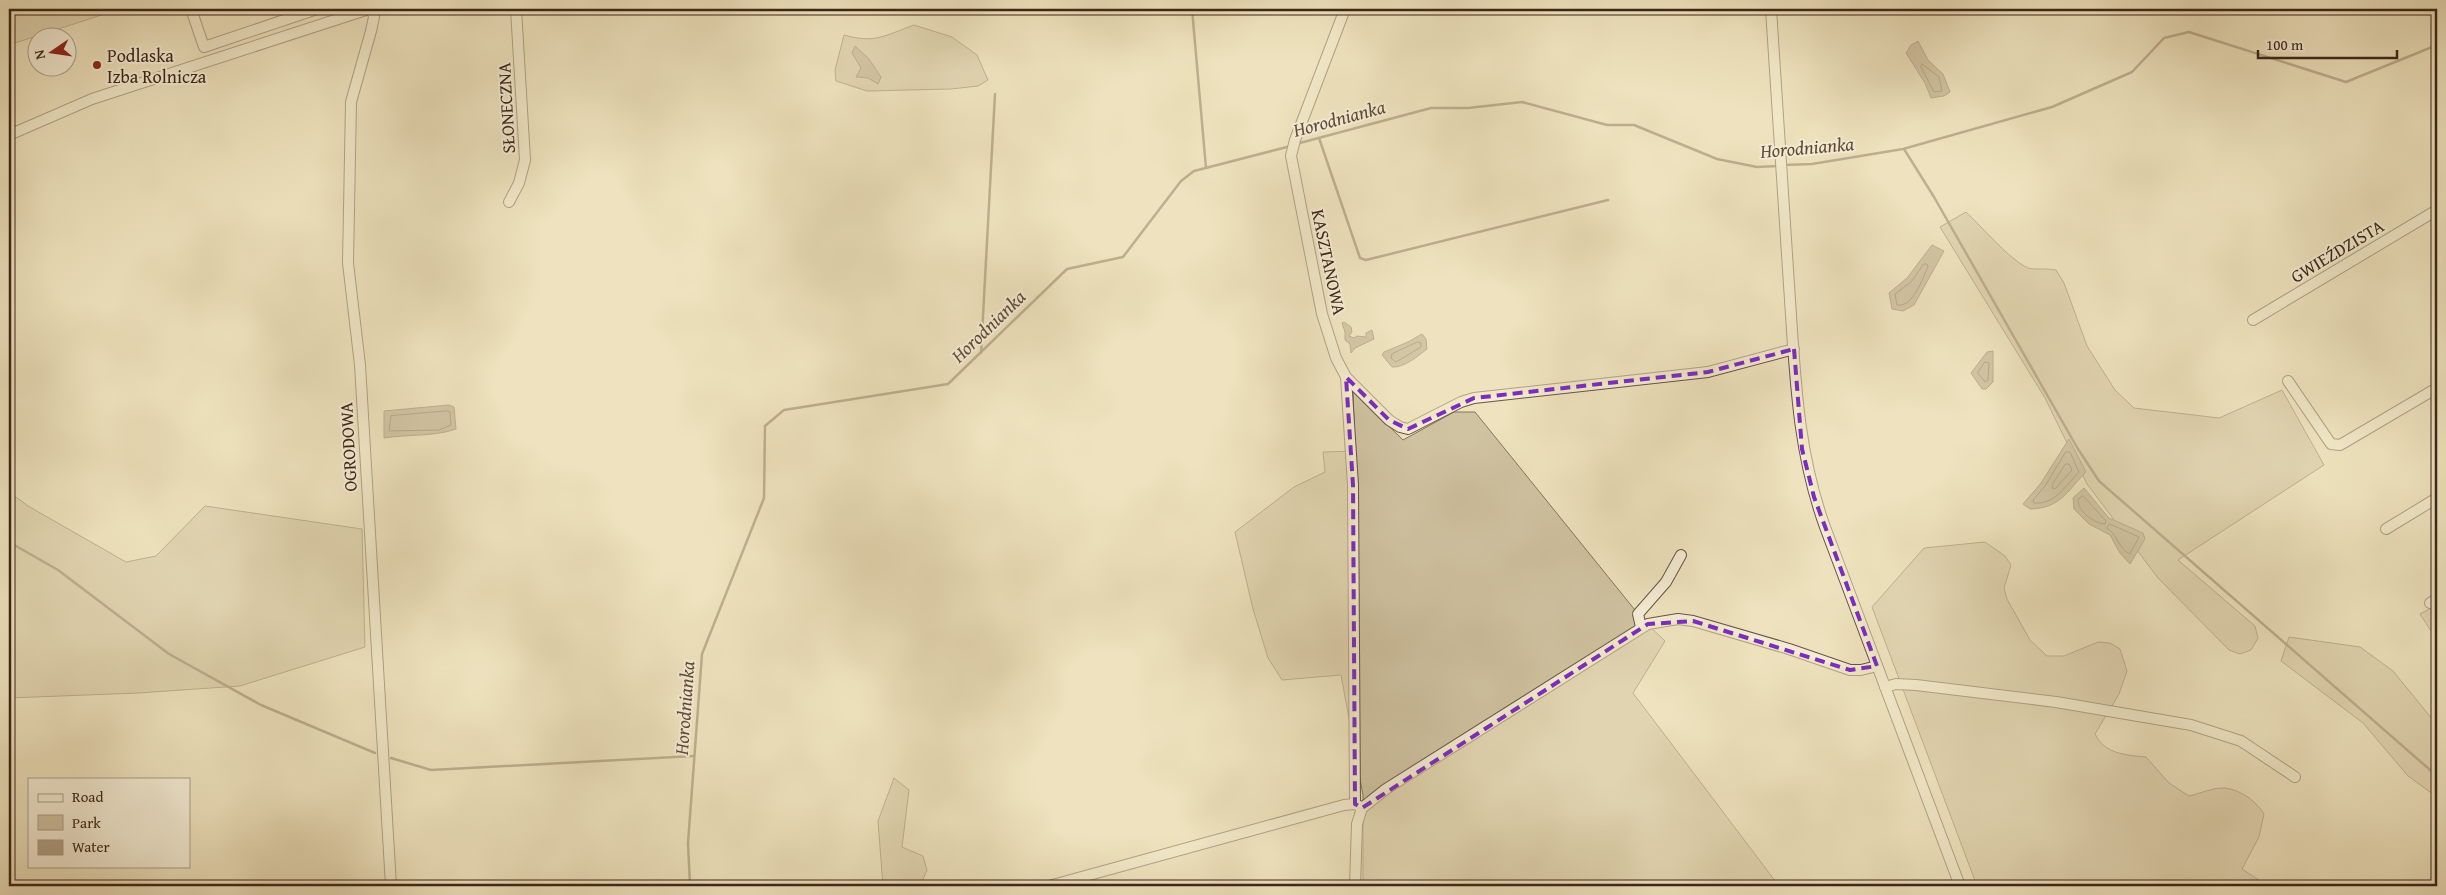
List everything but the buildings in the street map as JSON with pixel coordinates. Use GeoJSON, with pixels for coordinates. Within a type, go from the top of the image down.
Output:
{"type":"FeatureCollection","features":[{"type":"Feature","properties":{"kind":"street"},"geometry":{"type":"LineString","coordinates":[[191,9],[208,61]]}},
{"type":"Feature","properties":{"kind":"street"},"geometry":{"type":"LineString","coordinates":[[204,47],[318,9]]}},
{"type":"Feature","properties":{"kind":"street"},"geometry":{"type":"LineString","coordinates":[[9,135],[92,99],[208,61],[344,12],[370,9]]}},
{"type":"Feature","properties":{"kind":"street","name":"OGRODOWA"},"geometry":{"type":"LineString","coordinates":[[370,9],[374,17],[372,31],[351,102],[348,263],[360,365],[391,886]]}},
{"type":"Feature","properties":{"kind":"street","name":"SŁONECZNA"},"geometry":{"type":"LineString","coordinates":[[509,202],[519,183],[525,160],[516,9]]}},
{"type":"Feature","properties":{"kind":"street","name":"KASZTANOWA"},"geometry":{"type":"LineString","coordinates":[[1345,9],[1292,151],[1304,231],[1322,314],[1336,358],[1346,377]]}},
{"type":"Feature","properties":{"kind":"street"},"geometry":{"type":"LineString","coordinates":[[1771,9],[1802,449],[1814,497],[1960,886]]}},
{"type":"Feature","properties":{"kind":"street","name":"GWIEŹDZISTA"},"geometry":{"type":"LineString","coordinates":[[2254,320],[2437,210]]}},
{"type":"Feature","properties":{"kind":"street"},"geometry":{"type":"LineString","coordinates":[[1346,377],[1389,420],[1400,427],[1408,429],[1461,402],[1474,398],[1708,372],[1794,350]]}},
{"type":"Feature","properties":{"kind":"street"},"geometry":{"type":"LineString","coordinates":[[1346,377],[1353,494],[1359,806],[1355,886]]}},
{"type":"Feature","properties":{"kind":"street"},"geometry":{"type":"LineString","coordinates":[[2288,381],[2331,444],[2340,445],[2437,388]]}},
{"type":"Feature","properties":{"kind":"street"},"geometry":{"type":"LineString","coordinates":[[2386,529],[2437,498]]}},
{"type":"Feature","properties":{"kind":"street"},"geometry":{"type":"LineString","coordinates":[[1641,627],[1638,614],[1666,582],[1681,555]]}},
{"type":"Feature","properties":{"kind":"street"},"geometry":{"type":"LineString","coordinates":[[1049,886],[1296,817],[1359,806],[1641,627],[1664,620],[1693,621],[1789,649],[1850,670],[1861,670],[1877,666]]}},
{"type":"Feature","properties":{"kind":"street"},"geometry":{"type":"LineString","coordinates":[[1885,687],[1896,684],[1934,687],[2091,708],[2191,725],[2242,741],[2295,778]]}},
{"type":"Feature","properties":{"kind":"highlighted area"},"geometry":{"type":"Polygon","coordinates":[[[1794,349],[1802,449],[1814,497],[1877,666],[1850,670],[1693,621],[1648,624],[1362,808],[1355,804],[1353,485],[1346,377],[1389,420],[1408,429],[1474,398],[1708,372],[1794,349]]]}},
{"type":"Feature","properties":{"kind":"green space"},"geometry":{"type":"Polygon","coordinates":[[[9,9],[120,9],[61,28],[28,28],[28,39],[9,45],[9,9]]]}},
{"type":"Feature","properties":{"kind":"green space"},"geometry":{"type":"Polygon","coordinates":[[[914,25],[952,37],[977,55],[988,80],[978,86],[951,89],[867,91],[836,81],[835,70],[844,35],[864,39],[880,37],[914,25]]]}},
{"type":"Feature","properties":{"kind":"green space"},"geometry":{"type":"Polygon","coordinates":[[[1966,212],[2005,251],[2021,264],[2031,269],[2056,270],[2064,283],[2087,346],[2115,390],[2134,408],[2219,418],[2282,390],[2324,465],[2178,560],[2255,626],[2258,638],[2251,650],[2240,654],[2229,650],[2158,578],[2087,484],[2045,398],[1940,227],[1966,212]]]}},
{"type":"Feature","properties":{"kind":"green space"},"geometry":{"type":"Polygon","coordinates":[[[1353,391],[1403,440],[1454,412],[1475,412],[1643,620],[1665,641],[1633,693],[1779,886],[1363,886],[1363,795],[1341,675],[1282,680],[1268,658],[1253,609],[1235,532],[1294,487],[1325,472],[1323,452],[1355,451],[1353,391]]]}},
{"type":"Feature","properties":{"kind":"green space"},"geometry":{"type":"Polygon","coordinates":[[[9,492],[28,506],[126,562],[156,556],[205,506],[362,529],[365,647],[240,686],[138,693],[9,698],[9,492]]]}},
{"type":"Feature","properties":{"kind":"green space"},"geometry":{"type":"Polygon","coordinates":[[[1985,542],[2005,556],[2011,565],[2004,588],[2007,599],[2030,640],[2047,656],[2064,656],[2098,642],[2110,643],[2120,649],[2127,671],[2119,694],[2095,734],[2104,746],[2123,754],[2146,757],[2169,783],[2189,796],[2221,788],[2231,789],[2242,794],[2261,809],[2264,814],[2259,837],[2242,869],[2268,886],[2144,886],[2134,881],[2129,886],[1977,886],[1872,607],[1924,548],[1985,542]]]}},
{"type":"Feature","properties":{"kind":"green space"},"geometry":{"type":"Polygon","coordinates":[[[2437,605],[2437,640],[2420,614],[2437,605]]]}},
{"type":"Feature","properties":{"kind":"green space"},"geometry":{"type":"Polygon","coordinates":[[[2289,637],[2360,647],[2393,671],[2437,725],[2437,797],[2408,776],[2363,723],[2281,661],[2289,637]]]}},
{"type":"Feature","properties":{"kind":"green space"},"geometry":{"type":"Polygon","coordinates":[[[894,778],[909,790],[902,847],[923,856],[927,870],[920,886],[883,886],[878,821],[894,778]]]}},
{"type":"Feature","properties":{"kind":"water"},"geometry":{"type":"Polygon","coordinates":[[[1918,41],[1928,60],[1943,74],[1950,92],[1944,96],[1931,98],[1925,83],[1906,53],[1911,45],[1918,41]]]}},
{"type":"Feature","properties":{"kind":"water"},"geometry":{"type":"Polygon","coordinates":[[[855,46],[869,59],[881,77],[878,84],[868,78],[856,77],[861,68],[852,53],[855,46]]]}},
{"type":"Feature","properties":{"kind":"water"},"geometry":{"type":"Polygon","coordinates":[[[1932,245],[1944,251],[1914,305],[1903,311],[1892,309],[1889,293],[1907,278],[1932,245]]]}},
{"type":"Feature","properties":{"kind":"water"},"geometry":{"type":"Polygon","coordinates":[[[1344,322],[1351,327],[1352,332],[1349,336],[1354,338],[1357,336],[1366,337],[1366,333],[1372,330],[1374,339],[1355,348],[1351,353],[1350,344],[1345,340],[1342,323],[1344,322]]]}},
{"type":"Feature","properties":{"kind":"water"},"geometry":{"type":"Polygon","coordinates":[[[1422,334],[1426,339],[1427,349],[1406,364],[1392,367],[1382,355],[1384,352],[1422,334]]]}},
{"type":"Feature","properties":{"kind":"water"},"geometry":{"type":"Polygon","coordinates":[[[1993,351],[1993,382],[1986,389],[1982,389],[1971,373],[1987,352],[1993,351]]]}},
{"type":"Feature","properties":{"kind":"water"},"geometry":{"type":"Polygon","coordinates":[[[449,405],[454,407],[456,429],[439,433],[384,438],[384,411],[449,405]]]}},
{"type":"Feature","properties":{"kind":"water"},"geometry":{"type":"Polygon","coordinates":[[[2069,439],[2086,472],[2056,502],[2049,506],[2030,509],[2023,504],[2041,483],[2069,439]]]}},
{"type":"Feature","properties":{"kind":"water"},"geometry":{"type":"Polygon","coordinates":[[[2084,488],[2109,518],[2143,533],[2145,539],[2130,564],[2120,553],[2110,535],[2089,524],[2074,509],[2073,498],[2084,488]]]}},
{"type":"Feature","properties":{"kind":"waterway"},"geometry":{"type":"LineString","coordinates":[[1192,9],[1206,168]]}},
{"type":"Feature","properties":{"kind":"waterway","name":"Horodnianka"},"geometry":{"type":"LineString","coordinates":[[1783,165],[1812,164],[1903,149],[2052,107],[2132,72],[2164,38],[2189,32],[2346,82],[2437,45]]}},
{"type":"Feature","properties":{"kind":"waterway"},"geometry":{"type":"LineString","coordinates":[[981,353],[995,94]]}},
{"type":"Feature","properties":{"kind":"waterway","name":"Horodnianka"},"geometry":{"type":"LineString","coordinates":[[1296,144],[1431,108],[1468,108],[1522,102],[1607,125],[1634,125],[1717,159],[1757,167],[1778,166]]}},
{"type":"Feature","properties":{"kind":"waterway"},"geometry":{"type":"LineString","coordinates":[[1319,138],[1360,258],[1366,260],[1608,200]]}},
{"type":"Feature","properties":{"kind":"waterway","name":"Horodnianka"},"geometry":{"type":"LineString","coordinates":[[690,886],[688,843],[702,654],[764,498],[765,426],[784,410],[948,384],[1067,269],[1123,257],[1181,181],[1194,171],[1291,146]]}},
{"type":"Feature","properties":{"kind":"waterway"},"geometry":{"type":"LineString","coordinates":[[1904,149],[1934,197],[2078,449],[2099,481],[2437,776]]}},
{"type":"Feature","properties":{"kind":"waterway"},"geometry":{"type":"LineString","coordinates":[[9,542],[58,570],[169,654],[261,705],[375,753]]}},
{"type":"Feature","properties":{"kind":"waterway"},"geometry":{"type":"LineString","coordinates":[[391,758],[431,770],[694,756]]}},
{"type":"Feature","properties":{"kind":"place","name":"Podlaska Izba Rolnicza"},"geometry":{"type":"Point","coordinates":[97,65]}}]}
